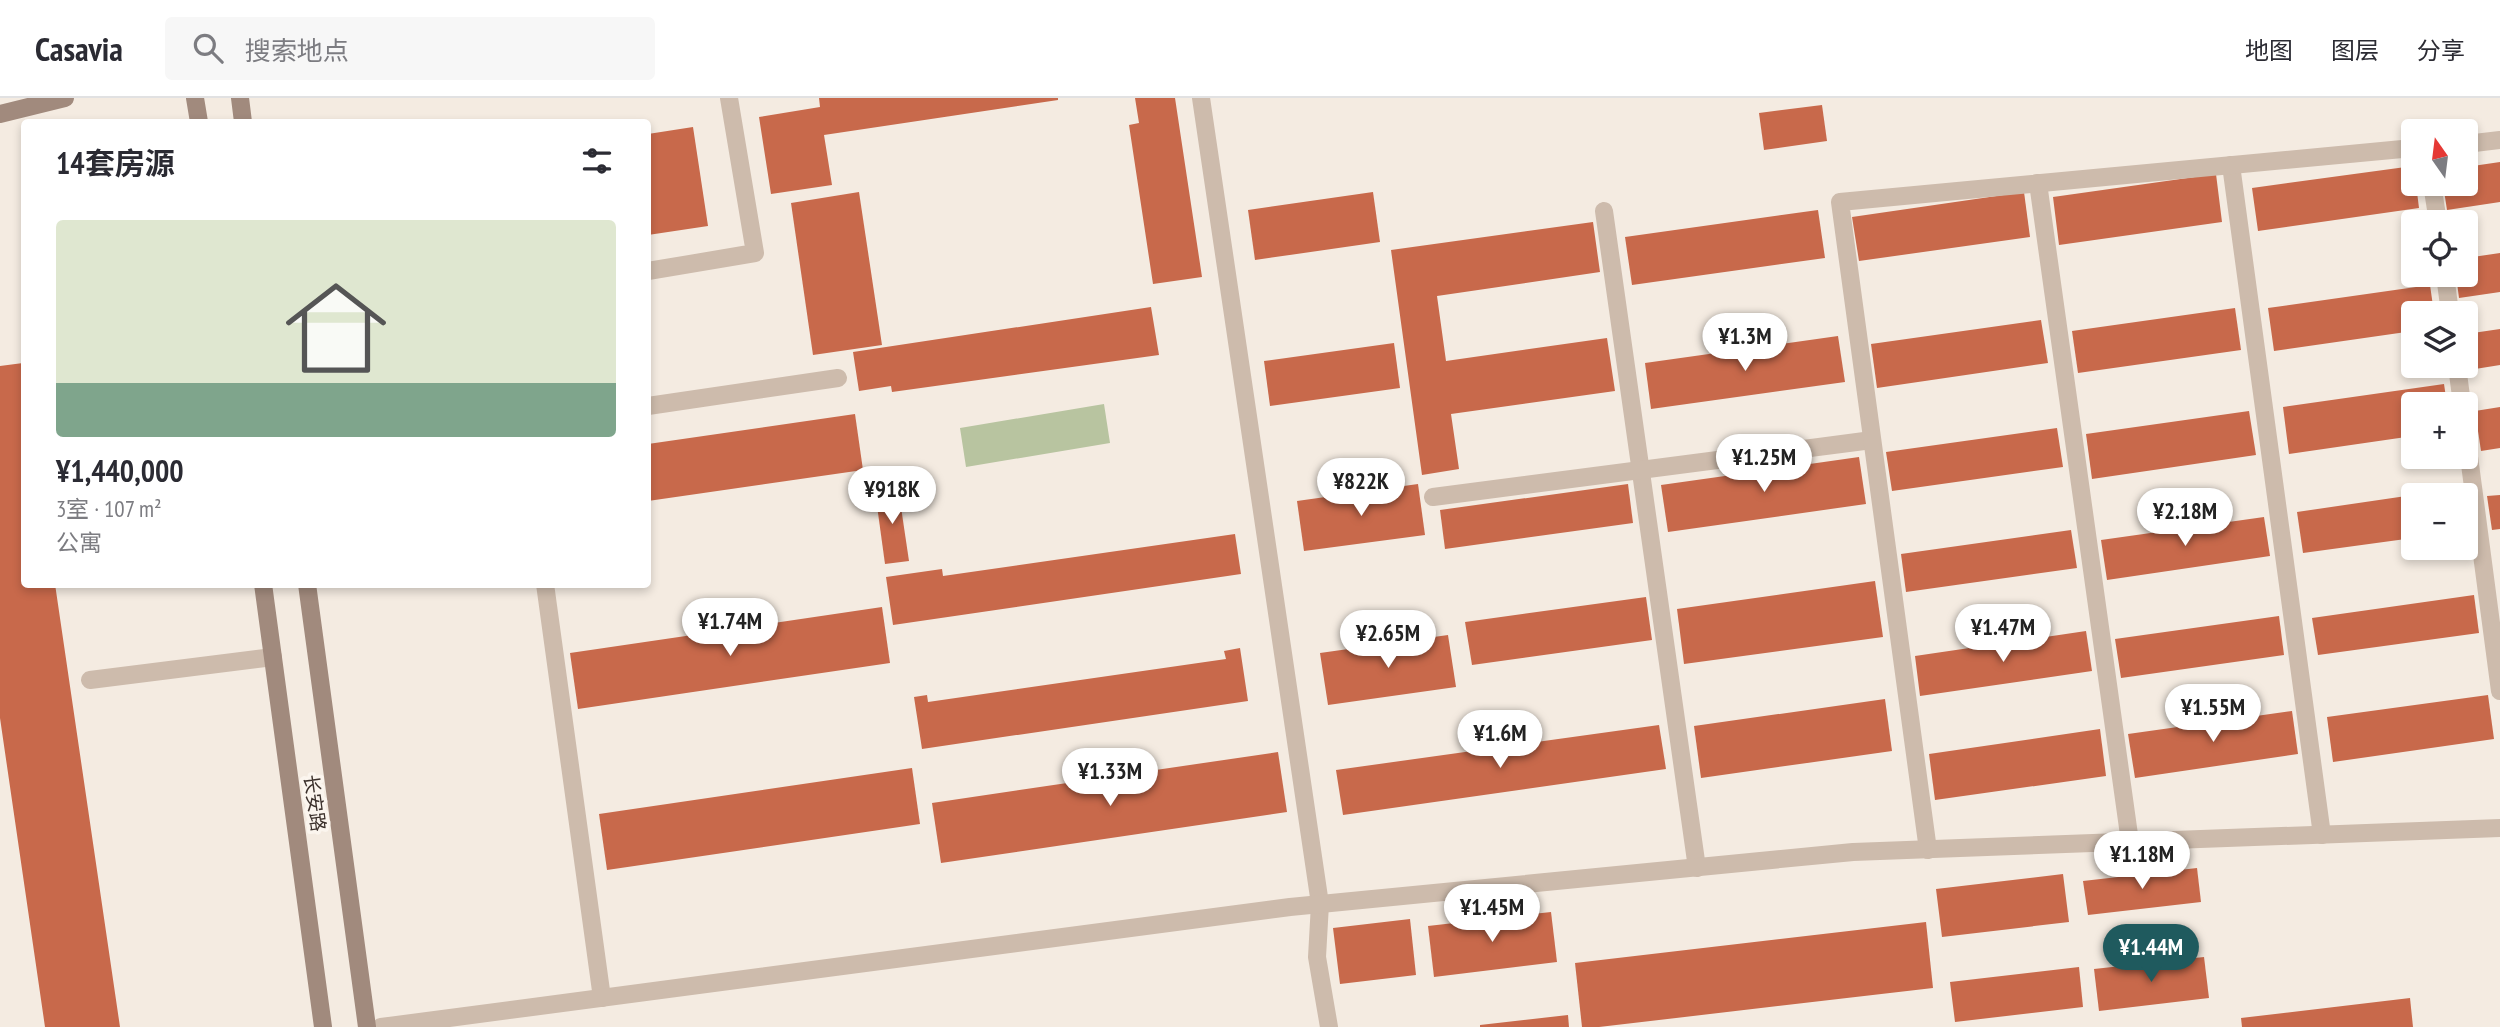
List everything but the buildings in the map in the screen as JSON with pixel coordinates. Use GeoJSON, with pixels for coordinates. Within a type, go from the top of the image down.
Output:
{"type":"FeatureCollection","features":[{"type":"Feature","properties":{"kind":"main road"},"geometry":{"type":"LineString","coordinates":[[0,114],[65,98]]}},
{"type":"Feature","properties":{"kind":"main road"},"geometry":{"type":"LineString","coordinates":[[195,98],[198,119]]}},
{"type":"Feature","properties":{"kind":"main road"},"geometry":{"type":"LineString","coordinates":[[240,98],[243,119]]}},
{"type":"Feature","properties":{"kind":"main road","name":"长安路"},"geometry":{"type":"LineString","coordinates":[[264,588],[323,1027]]}},
{"type":"Feature","properties":{"kind":"main road","name":"长安路"},"geometry":{"type":"LineString","coordinates":[[308,588],[367,1027]]}},
{"type":"Feature","properties":{"kind":"street"},"geometry":{"type":"LineString","coordinates":[[651,270],[755,253],[729,98]]}},
{"type":"Feature","properties":{"kind":"street"},"geometry":{"type":"LineString","coordinates":[[1201,98],[1320,904],[1317,957],[1329,1027]]}},
{"type":"Feature","properties":{"kind":"street"},"geometry":{"type":"LineString","coordinates":[[2478,143],[2500,140]]}},
{"type":"Feature","properties":{"kind":"street"},"geometry":{"type":"LineString","coordinates":[[1928,850],[1840,202],[2401,149]]}},
{"type":"Feature","properties":{"kind":"street"},"geometry":{"type":"LineString","coordinates":[[2231,165],[2322,835]]}},
{"type":"Feature","properties":{"kind":"street"},"geometry":{"type":"LineString","coordinates":[[2038,183],[2130,842]]}},
{"type":"Feature","properties":{"kind":"street"},"geometry":{"type":"LineString","coordinates":[[1604,211],[1697,867]]}},
{"type":"Feature","properties":{"kind":"street"},"geometry":{"type":"LineString","coordinates":[[651,406],[838,378]]}},
{"type":"Feature","properties":{"kind":"street"},"geometry":{"type":"LineString","coordinates":[[1433,497],[1872,440]]}},
{"type":"Feature","properties":{"kind":"street"},"geometry":{"type":"LineString","coordinates":[[2471,469],[2500,691]]}},
{"type":"Feature","properties":{"kind":"street"},"geometry":{"type":"LineString","coordinates":[[546,588],[602,998]]}},
{"type":"Feature","properties":{"kind":"street"},"geometry":{"type":"LineString","coordinates":[[90,680],[273,657]]}},
{"type":"Feature","properties":{"kind":"street"},"geometry":{"type":"LineString","coordinates":[[381,1027],[1320,904],[1853,852],[2500,828]]}},
{"type":"Feature","properties":{"kind":"green space"},"geometry":{"type":"Polygon","coordinates":[[[1104,404],[1110,443],[966,467],[960,428],[1104,404]]]}}]}
